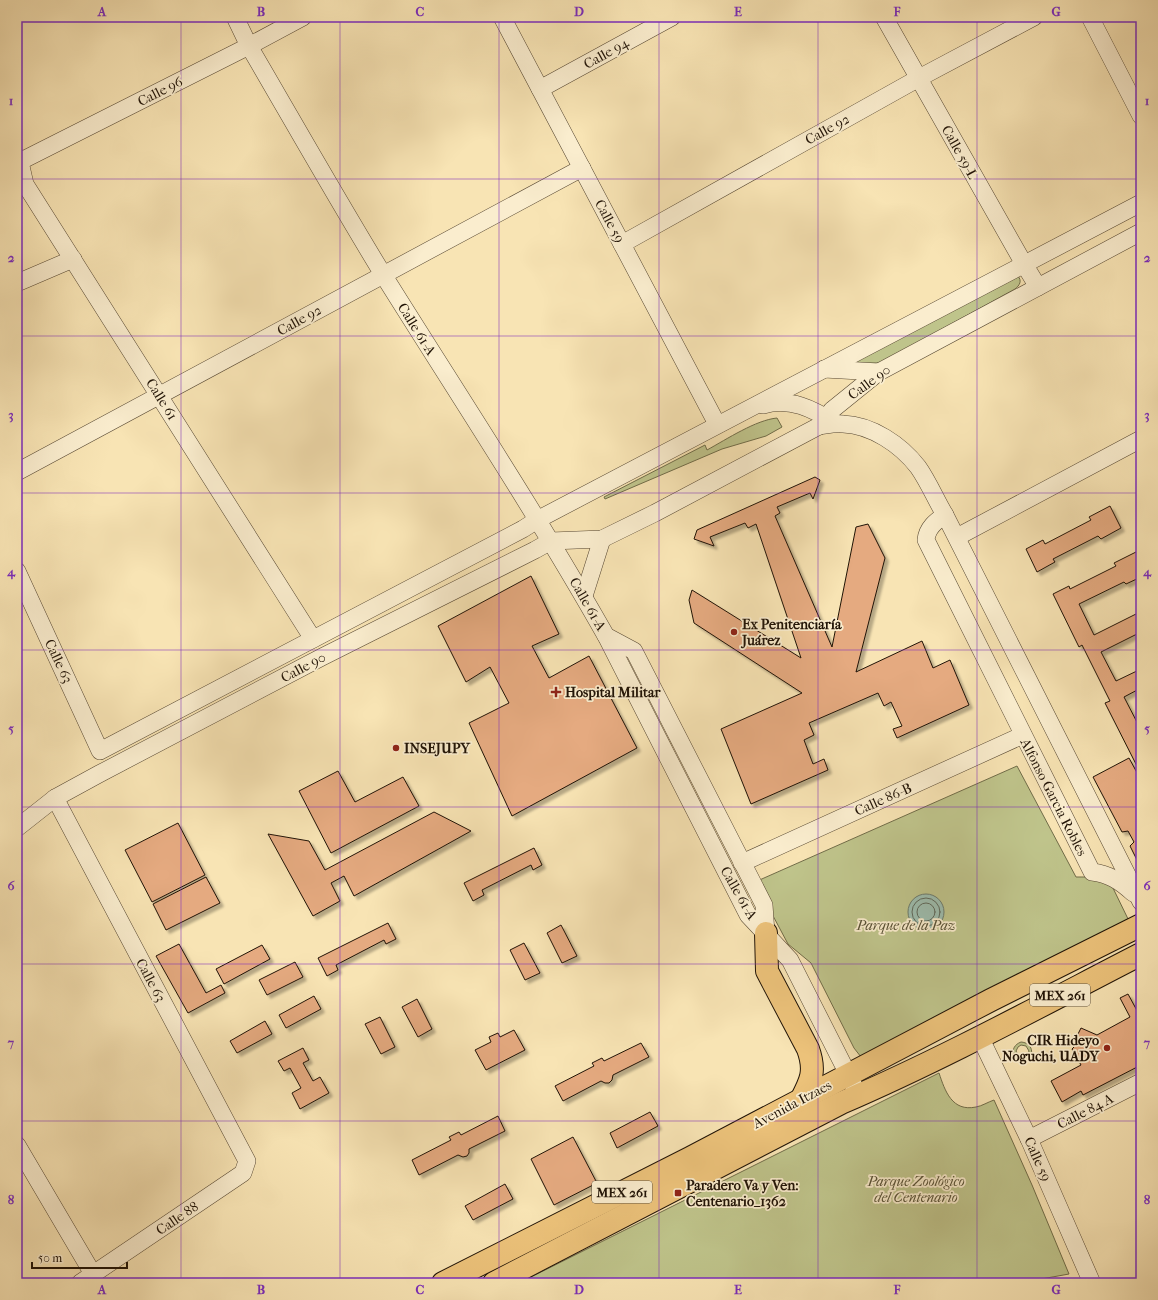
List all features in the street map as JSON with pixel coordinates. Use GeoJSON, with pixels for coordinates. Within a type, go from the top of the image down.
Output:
{"type":"FeatureCollection","features":[{"type":"Feature","properties":{"kind":"main road","name":"Avenida Itzaes"},"geometry":{"type":"LineString","coordinates":[[494,1283],[693,1167],[801,1100],[991,1000],[1141,925]]}},
{"type":"Feature","properties":{"kind":"main road"},"geometry":{"type":"LineString","coordinates":[[766,933],[767,971],[812,1059],[813,1073],[801,1100]]}},
{"type":"Feature","properties":{"kind":"main road","name":"Avenida Itzaes"},"geometry":{"type":"LineString","coordinates":[[453,1281],[693,1167],[860,1095],[980,1037],[1141,954]]}},
{"type":"Feature","properties":{"kind":"main road"},"geometry":{"type":"LineString","coordinates":[[980,1037],[978,1022],[991,1000]]}},
{"type":"Feature","properties":{"kind":"street","name":"Calle 61-A"},"geometry":{"type":"LineString","coordinates":[[235,17],[249,46],[383,274],[584,596],[606,636],[748,915],[790,960],[860,1095]]}},
{"type":"Feature","properties":{"kind":"street","name":"Calle 96"},"geometry":{"type":"LineString","coordinates":[[18,161],[249,46],[303,17]]}},
{"type":"Feature","properties":{"kind":"street","name":"Calle 59"},"geometry":{"type":"LineString","coordinates":[[502,17],[718,424]]}},
{"type":"Feature","properties":{"kind":"street","name":"Calle 94"},"geometry":{"type":"LineString","coordinates":[[540,89],[672,17]]}},
{"type":"Feature","properties":{"kind":"street","name":"Calle 59-L"},"geometry":{"type":"LineString","coordinates":[[884,17],[1038,287]]}},
{"type":"Feature","properties":{"kind":"street","name":"Calle 92"},"geometry":{"type":"LineString","coordinates":[[622,244],[919,78],[1034,17]]}},
{"type":"Feature","properties":{"kind":"street"},"geometry":{"type":"LineString","coordinates":[[1090,17],[1141,116]]}},
{"type":"Feature","properties":{"kind":"street","name":"Calle 61"},"geometry":{"type":"LineString","coordinates":[[18,161],[25,184],[313,639]]}},
{"type":"Feature","properties":{"kind":"street","name":"Calle 92"},"geometry":{"type":"LineString","coordinates":[[17,472],[582,168]]}},
{"type":"Feature","properties":{"kind":"street"},"geometry":{"type":"LineString","coordinates":[[744,410],[1141,203]]}},
{"type":"Feature","properties":{"kind":"street","name":"Calle 90"},"geometry":{"type":"LineString","coordinates":[[17,828],[55,798],[322,657],[551,541],[602,539],[761,457],[827,422],[832,410],[879,372],[1141,232]]}},
{"type":"Feature","properties":{"kind":"street"},"geometry":{"type":"LineString","coordinates":[[17,284],[73,258]]}},
{"type":"Feature","properties":{"kind":"street"},"geometry":{"type":"LineString","coordinates":[[824,369],[879,372]]}},
{"type":"Feature","properties":{"kind":"street"},"geometry":{"type":"LineString","coordinates":[[744,410],[774,403],[788,403],[809,409],[827,422]]}},
{"type":"Feature","properties":{"kind":"street","name":"Calle 90"},"geometry":{"type":"LineString","coordinates":[[100,751],[523,529],[537,520],[744,410]]}},
{"type":"Feature","properties":{"kind":"street","name":"Alfonso Garcia Robles"},"geometry":{"type":"LineString","coordinates":[[827,422],[865,428],[899,448],[918,468],[945,515],[1140,900]]}},
{"type":"Feature","properties":{"kind":"street"},"geometry":{"type":"LineString","coordinates":[[956,537],[1141,439]]}},
{"type":"Feature","properties":{"kind":"street","name":"Alfonso Garcia Robles"},"geometry":{"type":"LineString","coordinates":[[945,515],[936,521],[930,528],[926,535],[926,540],[1092,872],[1114,878],[1123,883],[1140,900]]}},
{"type":"Feature","properties":{"kind":"street"},"geometry":{"type":"LineString","coordinates":[[584,596],[602,539]]}},
{"type":"Feature","properties":{"kind":"street","name":"Calle 63"},"geometry":{"type":"LineString","coordinates":[[17,571],[100,751]]}},
{"type":"Feature","properties":{"kind":"street","name":"Calle 61-A"},"geometry":{"type":"LineString","coordinates":[[606,636],[634,651],[764,905],[766,933]]}},
{"type":"Feature","properties":{"kind":"street"},"geometry":{"type":"LineString","coordinates":[[992,673],[1000,679],[1008,681],[1026,677]]}},
{"type":"Feature","properties":{"kind":"street","name":"Calle 86-B"},"geometry":{"type":"LineString","coordinates":[[742,862],[1023,735]]}},
{"type":"Feature","properties":{"kind":"street","name":"Calle 63"},"geometry":{"type":"LineString","coordinates":[[55,798],[247,1161]]}},
{"type":"Feature","properties":{"kind":"street","name":"Calle 59"},"geometry":{"type":"LineString","coordinates":[[980,1037],[1029,1139],[1092,1283]]}},
{"type":"Feature","properties":{"kind":"street","name":"Calle 84 A"},"geometry":{"type":"LineString","coordinates":[[1029,1139],[1141,1082]]}},
{"type":"Feature","properties":{"kind":"street"},"geometry":{"type":"LineString","coordinates":[[17,1145],[86,1279]]}},
{"type":"Feature","properties":{"kind":"street","name":"Calle 88"},"geometry":{"type":"LineString","coordinates":[[86,1279],[243,1173],[247,1161]]}},
{"type":"Feature","properties":{"kind":"green space"},"geometry":{"type":"Polygon","coordinates":[[[1018,276],[1020,283],[1015,289],[880,363],[852,364],[886,343],[1018,276]]]}},
{"type":"Feature","properties":{"kind":"green space"},"geometry":{"type":"Polygon","coordinates":[[[777,418],[782,427],[766,436],[722,449],[605,499],[604,497],[705,445],[707,450],[751,426],[769,419],[777,418]]]}},
{"type":"Feature","properties":{"kind":"green space","name":"Parque de la Paz"},"geometry":{"type":"Polygon","coordinates":[[[1017,766],[1076,877],[1101,877],[1112,886],[1130,923],[861,1057],[854,1048],[811,963],[788,944],[755,882],[1017,766]]]}},
{"type":"Feature","properties":{"kind":"green space"},"geometry":{"type":"Polygon","coordinates":[[[1021,1042],[1030,1047],[1032,1053],[1026,1061],[1017,1059],[1013,1054],[1014,1047],[1021,1042]],[[1021,1045],[1018,1047],[1016,1051],[1018,1055],[1023,1057],[1028,1054],[1029,1051],[1026,1046],[1021,1045]]]}},
{"type":"Feature","properties":{"kind":"green space","name":"Parque Zoológico del Centenario"},"geometry":{"type":"Polygon","coordinates":[[[939,1073],[944,1087],[951,1099],[961,1106],[968,1108],[976,1107],[994,1100],[1032,1185],[1069,1274],[1019,1283],[519,1283],[939,1073]]]}},
{"type":"Feature","properties":{"kind":"water"},"geometry":{"type":"Polygon","coordinates":[[[930,894],[939,899],[943,905],[943,919],[939,925],[930,930],[922,930],[913,925],[909,919],[908,908],[913,899],[919,895],[930,894]]]}},
{"type":"Feature","properties":{"kind":"building","name":"Ex Penitenciaría Juárez"},"geometry":{"type":"Polygon","coordinates":[[[815,477],[820,480],[813,499],[810,493],[777,507],[780,513],[775,516],[832,647],[856,527],[868,524],[885,558],[856,672],[922,641],[933,668],[950,660],[969,705],[897,738],[893,729],[902,726],[891,702],[884,706],[878,693],[809,723],[814,735],[804,740],[813,764],[824,759],[828,770],[751,804],[721,729],[802,693],[694,623],[689,600],[692,590],[801,658],[756,524],[748,528],[745,523],[710,537],[714,546],[694,539],[697,530],[815,477]]]}},
{"type":"Feature","properties":{"kind":"building"},"geometry":{"type":"Polygon","coordinates":[[[1110,506],[1121,528],[1101,539],[1098,536],[1053,559],[1055,562],[1037,572],[1026,549],[1043,540],[1045,544],[1091,520],[1089,517],[1110,506]]]}},
{"type":"Feature","properties":{"kind":"building"},"geometry":{"type":"Polygon","coordinates":[[[1136,552],[1141,561],[1141,577],[1126,584],[1124,582],[1079,604],[1094,635],[1138,613],[1137,610],[1141,607],[1141,632],[1101,652],[1116,681],[1141,669],[1141,688],[1124,697],[1140,728],[1141,727],[1141,774],[1105,703],[1110,701],[1082,645],[1079,647],[1053,594],[1069,586],[1070,589],[1116,566],[1114,563],[1136,552]]]}},
{"type":"Feature","properties":{"kind":"building","name":"Hospital Militar"},"geometry":{"type":"Polygon","coordinates":[[[531,576],[559,634],[532,646],[549,678],[589,656],[637,748],[512,816],[469,723],[509,703],[490,667],[466,682],[438,626],[531,576]]]}},
{"type":"Feature","properties":{"kind":"building"},"geometry":{"type":"Polygon","coordinates":[[[1129,758],[1141,780],[1140,866],[1130,846],[1134,842],[1128,831],[1122,832],[1093,777],[1129,758]]]}},
{"type":"Feature","properties":{"kind":"building"},"geometry":{"type":"Polygon","coordinates":[[[338,771],[355,802],[403,777],[419,806],[331,853],[299,791],[338,771]]]}},
{"type":"Feature","properties":{"kind":"building"},"geometry":{"type":"Polygon","coordinates":[[[434,812],[471,831],[354,896],[344,876],[331,883],[340,901],[313,916],[268,834],[309,841],[325,870],[434,812]]]}},
{"type":"Feature","properties":{"kind":"building"},"geometry":{"type":"Polygon","coordinates":[[[178,823],[205,875],[152,902],[125,850],[178,823]]]}},
{"type":"Feature","properties":{"kind":"building"},"geometry":{"type":"Polygon","coordinates":[[[534,848],[542,865],[533,870],[531,865],[482,890],[484,895],[473,901],[464,883],[534,848]]]}},
{"type":"Feature","properties":{"kind":"building"},"geometry":{"type":"Polygon","coordinates":[[[206,877],[220,903],[166,930],[153,904],[206,877]]]}},
{"type":"Feature","properties":{"kind":"building"},"geometry":{"type":"Polygon","coordinates":[[[388,923],[396,939],[386,944],[384,940],[336,965],[338,970],[327,976],[318,958],[388,923]]]}},
{"type":"Feature","properties":{"kind":"building"},"geometry":{"type":"Polygon","coordinates":[[[561,925],[577,956],[562,963],[547,933],[561,925]]]}},
{"type":"Feature","properties":{"kind":"building"},"geometry":{"type":"Polygon","coordinates":[[[524,943],[540,973],[525,980],[510,950],[524,943]]]}},
{"type":"Feature","properties":{"kind":"building"},"geometry":{"type":"Polygon","coordinates":[[[179,944],[206,993],[221,985],[225,993],[188,1013],[156,956],[179,944]]]}},
{"type":"Feature","properties":{"kind":"building"},"geometry":{"type":"Polygon","coordinates":[[[262,945],[270,959],[224,984],[216,969],[262,945]]]}},
{"type":"Feature","properties":{"kind":"building"},"geometry":{"type":"Polygon","coordinates":[[[295,962],[303,977],[267,995],[259,980],[295,962]]]}},
{"type":"Feature","properties":{"kind":"building","name":"CIR Hideyo Noguchi, UADY"},"geometry":{"type":"Polygon","coordinates":[[[1128,994],[1141,1018],[1141,1065],[1083,1095],[1081,1091],[1062,1102],[1051,1081],[1081,1065],[1072,1049],[1078,1043],[1078,1034],[1081,1028],[1097,1035],[1130,1017],[1120,998],[1128,994]]]}},
{"type":"Feature","properties":{"kind":"building"},"geometry":{"type":"Polygon","coordinates":[[[314,996],[321,1009],[286,1028],[279,1015],[314,996]]]}},
{"type":"Feature","properties":{"kind":"building"},"geometry":{"type":"Polygon","coordinates":[[[417,999],[432,1029],[418,1037],[402,1007],[417,999]]]}},
{"type":"Feature","properties":{"kind":"building"},"geometry":{"type":"Polygon","coordinates":[[[380,1017],[395,1047],[381,1054],[365,1024],[380,1017]]]}},
{"type":"Feature","properties":{"kind":"building"},"geometry":{"type":"Polygon","coordinates":[[[265,1021],[272,1034],[237,1053],[230,1041],[265,1021]]]}},
{"type":"Feature","properties":{"kind":"building"},"geometry":{"type":"Polygon","coordinates":[[[514,1030],[525,1050],[486,1070],[475,1050],[491,1042],[489,1037],[498,1033],[500,1037],[514,1030]]]}},
{"type":"Feature","properties":{"kind":"building"},"geometry":{"type":"Polygon","coordinates":[[[641,1043],[649,1057],[613,1075],[612,1080],[609,1083],[601,1081],[563,1101],[555,1086],[594,1066],[592,1063],[602,1058],[604,1061],[641,1043]]]}},
{"type":"Feature","properties":{"kind":"building"},"geometry":{"type":"Polygon","coordinates":[[[303,1048],[309,1060],[303,1063],[313,1081],[320,1077],[329,1093],[300,1109],[292,1093],[301,1088],[290,1068],[284,1071],[278,1061],[303,1048]]]}},
{"type":"Feature","properties":{"kind":"building"},"geometry":{"type":"Polygon","coordinates":[[[650,1112],[658,1126],[617,1148],[610,1133],[650,1112]]]}},
{"type":"Feature","properties":{"kind":"building"},"geometry":{"type":"Polygon","coordinates":[[[498,1116],[505,1131],[469,1149],[467,1156],[463,1157],[458,1155],[419,1175],[412,1160],[451,1140],[449,1137],[459,1132],[461,1135],[498,1116]]]}},
{"type":"Feature","properties":{"kind":"building"},"geometry":{"type":"Polygon","coordinates":[[[573,1137],[597,1183],[554,1205],[531,1159],[573,1137]]]}},
{"type":"Feature","properties":{"kind":"building"},"geometry":{"type":"Polygon","coordinates":[[[505,1184],[513,1199],[473,1220],[465,1206],[505,1184]]]}},
{"type":"Feature","properties":{"kind":"place","name":"Ex Penitenciaría Juárez"},"geometry":{"type":"Point","coordinates":[734,632]}},
{"type":"Feature","properties":{"kind":"place","name":"Hospital Militar"},"geometry":{"type":"Point","coordinates":[556,692]}},
{"type":"Feature","properties":{"kind":"place","name":"INSEJUPY"},"geometry":{"type":"Point","coordinates":[396,748]}},
{"type":"Feature","properties":{"kind":"place","name":"CIR Hideyo Noguchi, UADY"},"geometry":{"type":"Point","coordinates":[1107,1048]}},
{"type":"Feature","properties":{"kind":"place","name":"Paradero Va y Ven: Centenario_1362"},"geometry":{"type":"Point","coordinates":[678,1193]}}]}
